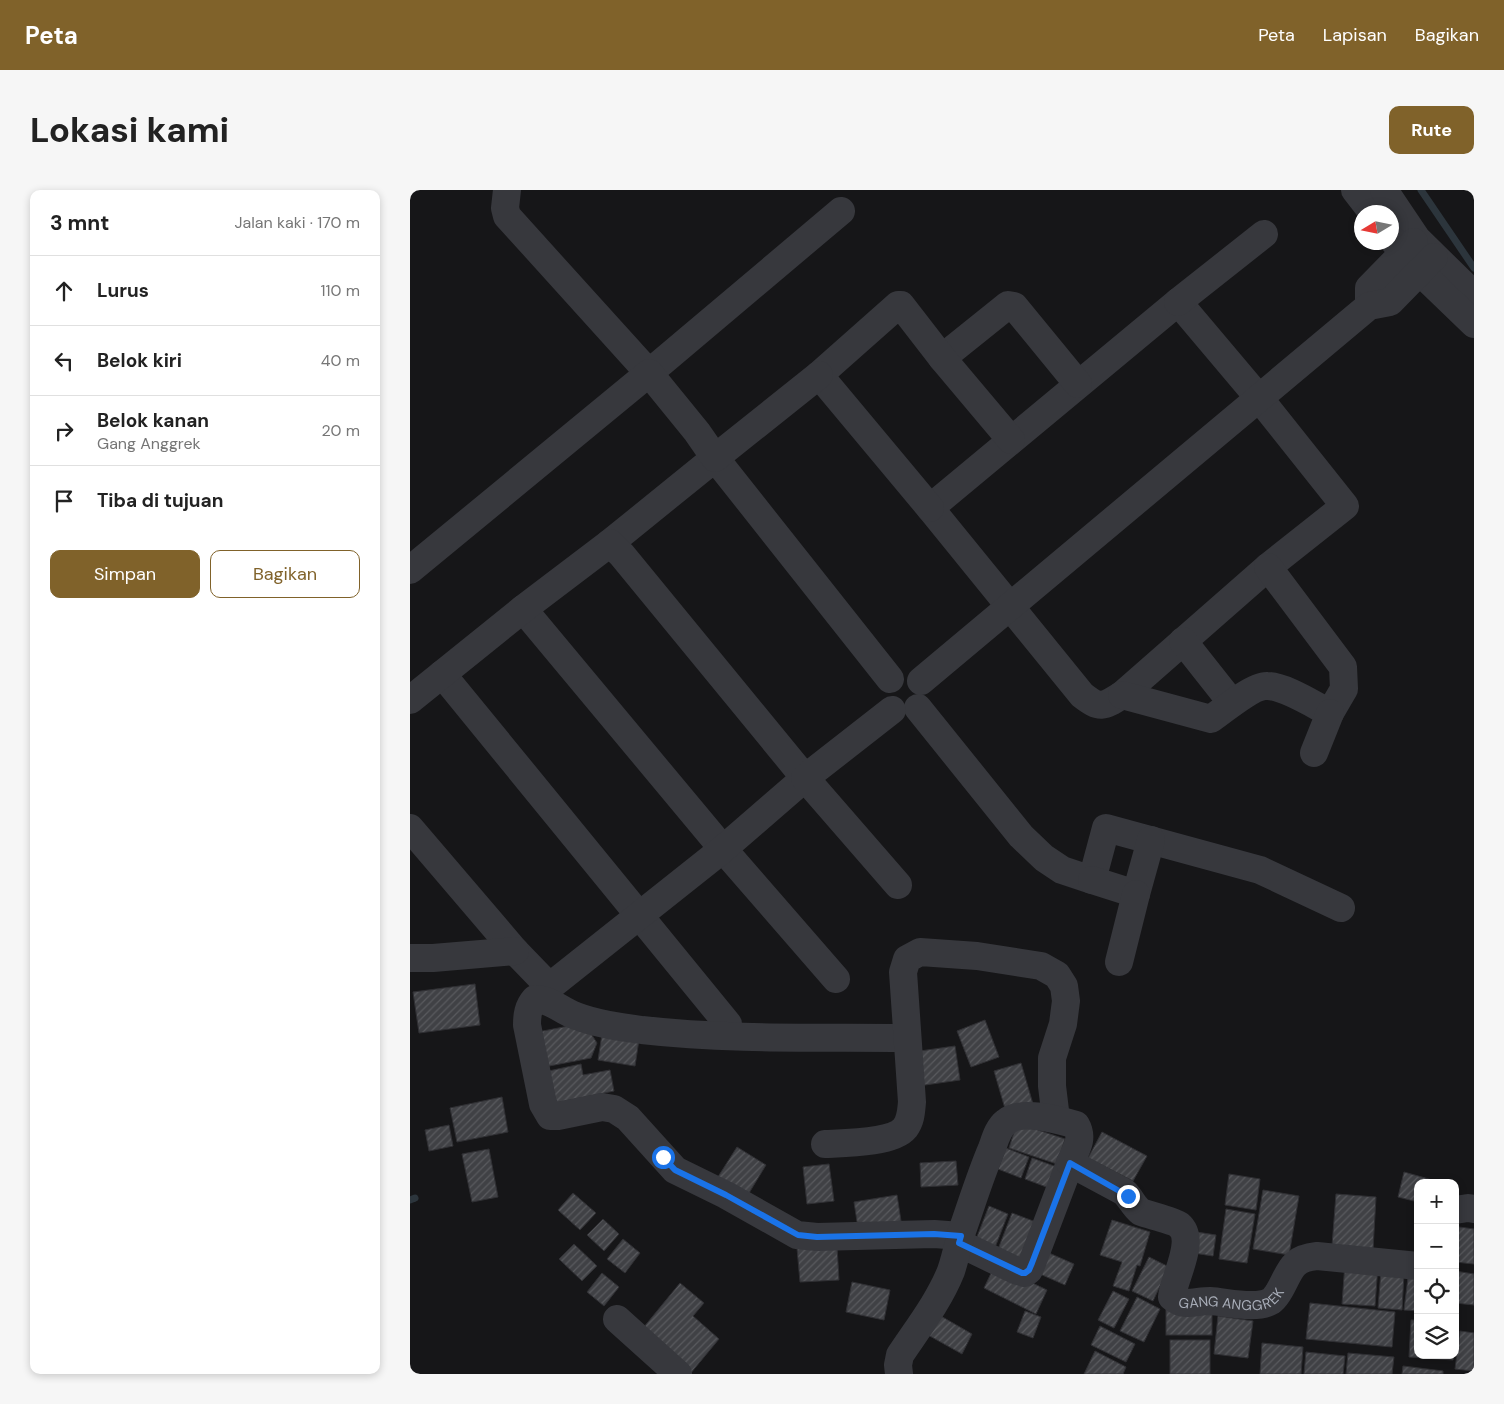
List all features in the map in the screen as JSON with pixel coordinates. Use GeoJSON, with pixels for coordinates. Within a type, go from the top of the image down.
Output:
{"type":"FeatureCollection","features":[{"type":"Feature","properties":{"kind":"street"},"geometry":{"type":"LineString","coordinates":[[507,190],[505,208],[507,216],[649,373],[890,679]]}},
{"type":"Feature","properties":{"kind":"street"},"geometry":{"type":"LineString","coordinates":[[1355,190],[1367,205]]}},
{"type":"Feature","properties":{"kind":"street"},"geometry":{"type":"LineString","coordinates":[[1384,190],[1413,252],[1474,324]]}},
{"type":"Feature","properties":{"kind":"street"},"geometry":{"type":"LineString","coordinates":[[410,570],[649,373],[841,211]]}},
{"type":"Feature","properties":{"kind":"street"},"geometry":{"type":"LineString","coordinates":[[930,508],[1078,384],[1264,234]]}},
{"type":"Feature","properties":{"kind":"street"},"geometry":{"type":"LineString","coordinates":[[1413,252],[1474,295]]}},
{"type":"Feature","properties":{"kind":"street"},"geometry":{"type":"LineString","coordinates":[[921,681],[1369,306],[1369,288],[1413,252]]}},
{"type":"Feature","properties":{"kind":"street"},"geometry":{"type":"LineString","coordinates":[[819,375],[1082,695],[1094,704],[1105,706],[1122,695],[1268,567],[1345,506],[1259,398],[1178,302]]}},
{"type":"Feature","properties":{"kind":"street"},"geometry":{"type":"LineString","coordinates":[[410,700],[522,609],[610,543],[819,375],[900,305],[942,358],[1012,440]]}},
{"type":"Feature","properties":{"kind":"street"},"geometry":{"type":"LineString","coordinates":[[942,358],[1008,305],[1011,305],[1014,306],[1078,384]]}},
{"type":"Feature","properties":{"kind":"street"},"geometry":{"type":"LineString","coordinates":[[610,543],[622,555],[805,778],[898,886]]}},
{"type":"Feature","properties":{"kind":"street"},"geometry":{"type":"LineString","coordinates":[[1268,567],[1343,667],[1344,689],[1330,713],[1314,754]]}},
{"type":"Feature","properties":{"kind":"street"},"geometry":{"type":"LineString","coordinates":[[522,609],[723,849],[836,980]]}},
{"type":"Feature","properties":{"kind":"street"},"geometry":{"type":"LineString","coordinates":[[1183,641],[1232,703]]}},
{"type":"Feature","properties":{"kind":"street"},"geometry":{"type":"LineString","coordinates":[[910,673],[921,681],[924,695],[918,708],[905,714],[892,710],[884,698],[885,684],[890,679],[895,674],[910,673]]}},
{"type":"Feature","properties":{"kind":"street"},"geometry":{"type":"LineString","coordinates":[[442,674],[728,1024]]}},
{"type":"Feature","properties":{"kind":"street"},"geometry":{"type":"LineString","coordinates":[[1122,695],[1211,719],[1232,703],[1260,687],[1266,686],[1299,696],[1330,713]]}},
{"type":"Feature","properties":{"kind":"street"},"geometry":{"type":"LineString","coordinates":[[918,708],[1021,836],[1044,858],[1062,870],[1136,894]]}},
{"type":"Feature","properties":{"kind":"street"},"geometry":{"type":"LineString","coordinates":[[410,828],[515,951],[544,981],[553,984],[723,849],[805,778],[892,710]]}},
{"type":"Feature","properties":{"kind":"street"},"geometry":{"type":"LineString","coordinates":[[1092,880],[1106,828],[1260,870],[1341,908]]}},
{"type":"Feature","properties":{"kind":"street"},"geometry":{"type":"LineString","coordinates":[[1119,962],[1151,840]]}},
{"type":"Feature","properties":{"kind":"street"},"geometry":{"type":"LineString","coordinates":[[410,958],[433,958],[515,951]]}},
{"type":"Feature","properties":{"kind":"street"},"geometry":{"type":"LineString","coordinates":[[825,1144],[871,1142],[903,1130],[910,1119],[912,1102],[903,972],[907,959],[920,952],[977,956],[1041,966],[1057,975],[1064,986],[1066,1001],[1063,1024],[1052,1058],[1052,1086],[1056,1119]]}},
{"type":"Feature","properties":{"kind":"street"},"geometry":{"type":"LineString","coordinates":[[899,1374],[900,1355],[941,1292],[951,1271],[960,1240],[998,1132],[1006,1121],[1018,1117],[1036,1116],[1076,1125],[1080,1132],[1079,1140],[1032,1263],[1029,1270],[1025,1273],[1015,1270],[960,1240],[934,1234],[817,1237],[798,1235],[726,1195],[675,1170],[628,1118],[614,1109],[602,1107],[550,1116],[543,1104],[527,1025],[530,1004],[535,999],[543,999],[574,1015],[598,1024],[642,1030],[712,1037],[907,1038]]}},
{"type":"Feature","properties":{"kind":"street","name":"GANG ANGGREK"},"geometry":{"type":"LineString","coordinates":[[1070,1163],[1124,1192],[1141,1212],[1179,1225],[1184,1233],[1186,1243],[1184,1259],[1173,1289],[1172,1297],[1177,1301],[1186,1303],[1208,1301],[1263,1305],[1273,1300],[1293,1266],[1304,1257],[1317,1256],[1414,1266]]}},
{"type":"Feature","properties":{"kind":"street"},"geometry":{"type":"LineString","coordinates":[[1459,1209],[1474,1209]]}},
{"type":"Feature","properties":{"kind":"street"},"geometry":{"type":"LineString","coordinates":[[617,1319],[678,1374]]}},
{"type":"Feature","properties":{"kind":"building"},"geometry":{"type":"Polygon","coordinates":[[[475,984],[480,1025],[419,1033],[413,992],[475,984]]]}},
{"type":"Feature","properties":{"kind":"building"},"geometry":{"type":"Polygon","coordinates":[[[985,1020],[999,1057],[971,1067],[957,1031],[985,1020]]]}},
{"type":"Feature","properties":{"kind":"building"},"geometry":{"type":"Polygon","coordinates":[[[584,1023],[597,1043],[591,1058],[544,1067],[538,1032],[584,1023]]]}},
{"type":"Feature","properties":{"kind":"building"},"geometry":{"type":"Polygon","coordinates":[[[603,1028],[640,1033],[635,1066],[598,1060],[603,1028]]]}},
{"type":"Feature","properties":{"kind":"building"},"geometry":{"type":"Polygon","coordinates":[[[955,1046],[960,1080],[918,1086],[913,1052],[955,1046]]]}},
{"type":"Feature","properties":{"kind":"building"},"geometry":{"type":"Polygon","coordinates":[[[1021,1063],[1033,1104],[1006,1112],[994,1071],[1021,1063]]]}},
{"type":"Feature","properties":{"kind":"building"},"geometry":{"type":"Polygon","coordinates":[[[581,1064],[583,1075],[610,1070],[614,1091],[550,1104],[544,1072],[581,1064]]]}},
{"type":"Feature","properties":{"kind":"building"},"geometry":{"type":"Polygon","coordinates":[[[502,1097],[508,1132],[457,1142],[450,1108],[502,1097]]]}},
{"type":"Feature","properties":{"kind":"building"},"geometry":{"type":"Polygon","coordinates":[[[1017,1123],[1065,1139],[1057,1164],[1009,1148],[1017,1123]]]}},
{"type":"Feature","properties":{"kind":"building"},"geometry":{"type":"Polygon","coordinates":[[[449,1125],[453,1146],[429,1151],[425,1130],[449,1125]]]}},
{"type":"Feature","properties":{"kind":"building"},"geometry":{"type":"Polygon","coordinates":[[[1102,1132],[1147,1156],[1133,1181],[1088,1158],[1102,1132]]]}},
{"type":"Feature","properties":{"kind":"building"},"geometry":{"type":"Polygon","coordinates":[[[737,1147],[766,1165],[746,1198],[716,1180],[737,1147]]]}},
{"type":"Feature","properties":{"kind":"building"},"geometry":{"type":"Polygon","coordinates":[[[1006,1148],[1029,1157],[1021,1178],[998,1169],[1006,1148]]]}},
{"type":"Feature","properties":{"kind":"building"},"geometry":{"type":"Polygon","coordinates":[[[489,1149],[498,1197],[472,1202],[462,1154],[489,1149]]]}},
{"type":"Feature","properties":{"kind":"building"},"geometry":{"type":"Polygon","coordinates":[[[1032,1158],[1065,1170],[1057,1191],[1025,1179],[1032,1158]]]}},
{"type":"Feature","properties":{"kind":"building"},"geometry":{"type":"Polygon","coordinates":[[[956,1161],[958,1185],[921,1187],[920,1163],[956,1161]]]}},
{"type":"Feature","properties":{"kind":"building"},"geometry":{"type":"Polygon","coordinates":[[[829,1164],[834,1201],[807,1204],[803,1167],[829,1164]]]}},
{"type":"Feature","properties":{"kind":"building"},"geometry":{"type":"Polygon","coordinates":[[[1404,1172],[1429,1179],[1414,1179],[1414,1201],[1398,1197],[1404,1172]]]}},
{"type":"Feature","properties":{"kind":"building"},"geometry":{"type":"Polygon","coordinates":[[[1229,1174],[1260,1179],[1256,1210],[1225,1205],[1229,1174]]]}},
{"type":"Feature","properties":{"kind":"building"},"geometry":{"type":"Polygon","coordinates":[[[1263,1190],[1299,1196],[1289,1255],[1253,1249],[1263,1190]]]}},
{"type":"Feature","properties":{"kind":"building"},"geometry":{"type":"Polygon","coordinates":[[[573,1193],[596,1213],[580,1230],[558,1210],[573,1193]]]}},
{"type":"Feature","properties":{"kind":"building"},"geometry":{"type":"Polygon","coordinates":[[[1336,1194],[1376,1197],[1373,1250],[1332,1246],[1336,1194]]]}},
{"type":"Feature","properties":{"kind":"building"},"geometry":{"type":"Polygon","coordinates":[[[897,1195],[901,1221],[858,1228],[854,1202],[897,1195]]]}},
{"type":"Feature","properties":{"kind":"building"},"geometry":{"type":"Polygon","coordinates":[[[989,1206],[1008,1214],[994,1250],[975,1242],[989,1206]]]}},
{"type":"Feature","properties":{"kind":"building"},"geometry":{"type":"Polygon","coordinates":[[[1226,1209],[1255,1214],[1247,1263],[1219,1259],[1226,1209]]]}},
{"type":"Feature","properties":{"kind":"building"},"geometry":{"type":"Polygon","coordinates":[[[1012,1213],[1041,1224],[1024,1268],[995,1257],[1012,1213]]]}},
{"type":"Feature","properties":{"kind":"building"},"geometry":{"type":"Polygon","coordinates":[[[603,1219],[619,1234],[604,1251],[587,1235],[603,1219]]]}},
{"type":"Feature","properties":{"kind":"building"},"geometry":{"type":"Polygon","coordinates":[[[1112,1220],[1150,1232],[1140,1266],[1137,1265],[1129,1291],[1113,1286],[1122,1262],[1100,1255],[1112,1220]]]}},
{"type":"Feature","properties":{"kind":"building"},"geometry":{"type":"Polygon","coordinates":[[[1459,1227],[1474,1229],[1474,1264],[1459,1262],[1459,1227]]]}},
{"type":"Feature","properties":{"kind":"building"},"geometry":{"type":"Polygon","coordinates":[[[1190,1231],[1216,1235],[1213,1256],[1187,1252],[1190,1231]]]}},
{"type":"Feature","properties":{"kind":"building"},"geometry":{"type":"Polygon","coordinates":[[[623,1239],[640,1253],[625,1273],[607,1259],[623,1239]]]}},
{"type":"Feature","properties":{"kind":"building"},"geometry":{"type":"Polygon","coordinates":[[[574,1244],[597,1266],[582,1281],[559,1259],[574,1244]]]}},
{"type":"Feature","properties":{"kind":"building"},"geometry":{"type":"Polygon","coordinates":[[[837,1246],[839,1280],[800,1282],[797,1248],[837,1246]]]}},
{"type":"Feature","properties":{"kind":"building"},"geometry":{"type":"Polygon","coordinates":[[[1049,1253],[1074,1264],[1065,1285],[1040,1274],[1049,1253]]]}},
{"type":"Feature","properties":{"kind":"building"},"geometry":{"type":"Polygon","coordinates":[[[1149,1257],[1169,1267],[1153,1301],[1132,1291],[1149,1257]]]}},
{"type":"Feature","properties":{"kind":"building"},"geometry":{"type":"Polygon","coordinates":[[[1345,1263],[1378,1265],[1375,1306],[1342,1304],[1345,1263]]]}},
{"type":"Feature","properties":{"kind":"building"},"geometry":{"type":"Polygon","coordinates":[[[995,1265],[1047,1290],[1036,1314],[984,1288],[995,1265]]]}},
{"type":"Feature","properties":{"kind":"building"},"geometry":{"type":"Polygon","coordinates":[[[1409,1269],[1414,1270],[1414,1311],[1404,1310],[1409,1269]]]}},
{"type":"Feature","properties":{"kind":"building"},"geometry":{"type":"Polygon","coordinates":[[[1381,1271],[1404,1273],[1402,1310],[1378,1308],[1381,1271]]]}},
{"type":"Feature","properties":{"kind":"building"},"geometry":{"type":"Polygon","coordinates":[[[1459,1272],[1474,1274],[1474,1305],[1459,1303],[1459,1272]]]}},
{"type":"Feature","properties":{"kind":"building"},"geometry":{"type":"Polygon","coordinates":[[[602,1273],[619,1287],[604,1306],[587,1292],[602,1273]]]}},
{"type":"Feature","properties":{"kind":"building"},"geometry":{"type":"Polygon","coordinates":[[[852,1282],[890,1290],[884,1320],[846,1312],[852,1282]]]}},
{"type":"Feature","properties":{"kind":"building"},"geometry":{"type":"Polygon","coordinates":[[[680,1283],[704,1303],[693,1316],[719,1339],[690,1374],[639,1333],[680,1283]]]}},
{"type":"Feature","properties":{"kind":"building"},"geometry":{"type":"Polygon","coordinates":[[[1113,1291],[1129,1299],[1114,1328],[1098,1320],[1113,1291]]]}},
{"type":"Feature","properties":{"kind":"building"},"geometry":{"type":"Polygon","coordinates":[[[1137,1297],[1160,1309],[1144,1342],[1120,1331],[1137,1297]]]}},
{"type":"Feature","properties":{"kind":"building"},"geometry":{"type":"Polygon","coordinates":[[[1310,1303],[1395,1312],[1392,1347],[1306,1339],[1310,1303]]]}},
{"type":"Feature","properties":{"kind":"building"},"geometry":{"type":"Polygon","coordinates":[[[1166,1307],[1212,1307],[1212,1335],[1166,1335],[1166,1307]]]}},
{"type":"Feature","properties":{"kind":"building"},"geometry":{"type":"Polygon","coordinates":[[[1025,1311],[1041,1317],[1033,1338],[1017,1332],[1025,1311]]]}},
{"type":"Feature","properties":{"kind":"building"},"geometry":{"type":"Polygon","coordinates":[[[939,1315],[972,1334],[962,1354],[928,1335],[939,1315]]]}},
{"type":"Feature","properties":{"kind":"building"},"geometry":{"type":"Polygon","coordinates":[[[1218,1316],[1253,1321],[1248,1358],[1214,1354],[1218,1316]]]}},
{"type":"Feature","properties":{"kind":"building"},"geometry":{"type":"Polygon","coordinates":[[[1411,1320],[1414,1320],[1414,1357],[1409,1357],[1411,1320]]]}},
{"type":"Feature","properties":{"kind":"building"},"geometry":{"type":"Polygon","coordinates":[[[1100,1326],[1135,1344],[1126,1362],[1091,1345],[1100,1326]]]}},
{"type":"Feature","properties":{"kind":"building"},"geometry":{"type":"Polygon","coordinates":[[[1460,1331],[1474,1333],[1474,1371],[1455,1369],[1456,1359],[1459,1359],[1460,1331]]]}},
{"type":"Feature","properties":{"kind":"building"},"geometry":{"type":"Polygon","coordinates":[[[1170,1340],[1210,1340],[1210,1374],[1170,1374],[1170,1340]]]}},
{"type":"Feature","properties":{"kind":"building"},"geometry":{"type":"Polygon","coordinates":[[[1262,1343],[1303,1347],[1301,1374],[1260,1374],[1262,1343]]]}},
{"type":"Feature","properties":{"kind":"building"},"geometry":{"type":"Polygon","coordinates":[[[1095,1351],[1126,1367],[1123,1374],[1084,1374],[1095,1351]]]}},
{"type":"Feature","properties":{"kind":"building"},"geometry":{"type":"Polygon","coordinates":[[[1306,1352],[1345,1356],[1343,1374],[1304,1374],[1306,1352]]]}},
{"type":"Feature","properties":{"kind":"building"},"geometry":{"type":"Polygon","coordinates":[[[1348,1353],[1394,1357],[1392,1374],[1346,1374],[1348,1353]]]}},
{"type":"Feature","properties":{"kind":"building"},"geometry":{"type":"Polygon","coordinates":[[[1403,1366],[1443,1371],[1443,1374],[1402,1374],[1403,1366]]]}},
{"type":"Feature","properties":{"kind":"waterway"},"geometry":{"type":"LineString","coordinates":[[1421,190],[1474,268]]}},
{"type":"Feature","properties":{"kind":"waterway"},"geometry":{"type":"LineString","coordinates":[[410,1200],[415,1198]]}},
{"type":"Feature","properties":{"kind":"route"},"geometry":{"type":"LineString","coordinates":[[663,1157],[675,1170],[726,1195],[798,1235],[817,1237],[934,1234],[961,1236],[959,1243],[1022,1273],[1029,1270],[1070,1163],[1128,1196]]}}]}
